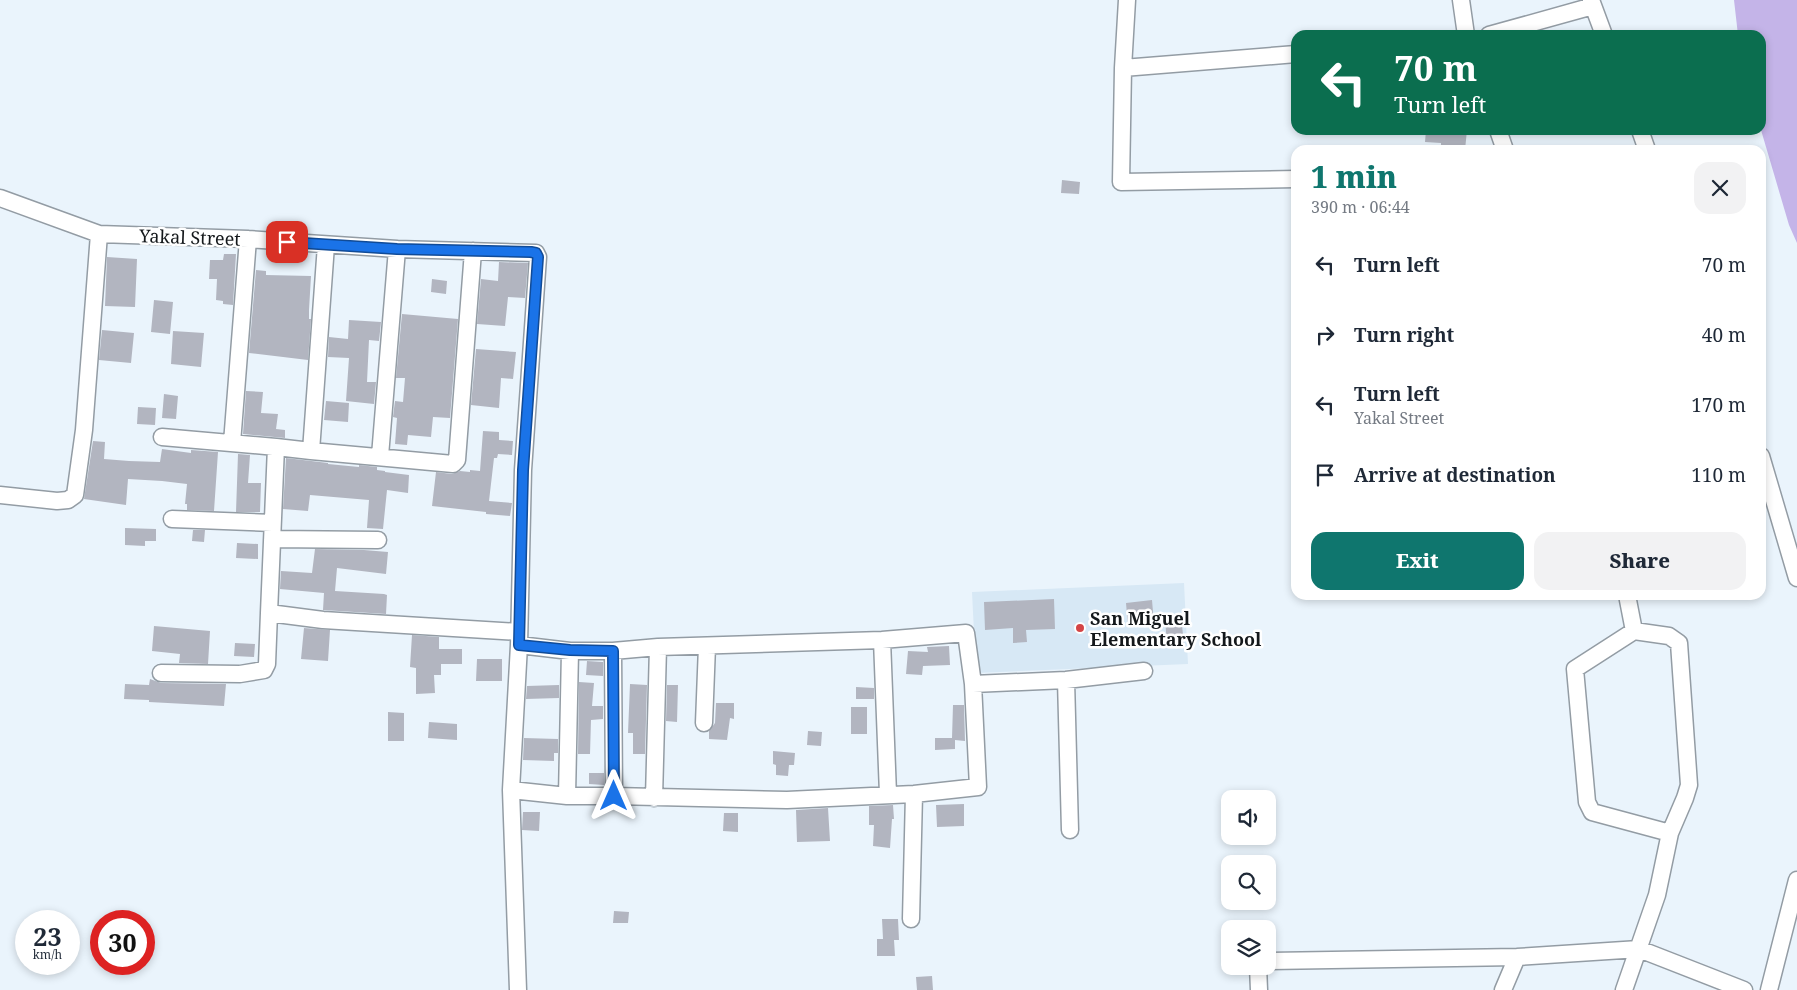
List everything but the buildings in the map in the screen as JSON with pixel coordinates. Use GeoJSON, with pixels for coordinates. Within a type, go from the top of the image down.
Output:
{"type":"FeatureCollection","features":[{"type":"Feature","properties":{"kind":"street"},"geometry":{"type":"LineString","coordinates":[[1127,0],[1123,68],[1121,182],[1291,179]]}},
{"type":"Feature","properties":{"kind":"street"},"geometry":{"type":"LineString","coordinates":[[1460,0],[1465,30]]}},
{"type":"Feature","properties":{"kind":"street"},"geometry":{"type":"LineString","coordinates":[[1505,30],[1592,3],[1602,30]]}},
{"type":"Feature","properties":{"kind":"street"},"geometry":{"type":"LineString","coordinates":[[1123,68],[1291,54]]}},
{"type":"Feature","properties":{"kind":"street","name":"Yakal Street"},"geometry":{"type":"LineString","coordinates":[[0,198],[99,234],[248,239],[397,249],[536,253],[538,257],[523,470],[519,639]]}},
{"type":"Feature","properties":{"kind":"street"},"geometry":{"type":"LineString","coordinates":[[0,495],[57,501],[68,500],[75,495],[84,430],[99,234]]}},
{"type":"Feature","properties":{"kind":"street"},"geometry":{"type":"LineString","coordinates":[[232,443],[248,239]]}},
{"type":"Feature","properties":{"kind":"street"},"geometry":{"type":"LineString","coordinates":[[311,451],[326,245]]}},
{"type":"Feature","properties":{"kind":"street"},"geometry":{"type":"LineString","coordinates":[[380,456],[397,249]]}},
{"type":"Feature","properties":{"kind":"street"},"geometry":{"type":"LineString","coordinates":[[162,436],[453,464],[457,460],[473,251]]}},
{"type":"Feature","properties":{"kind":"street"},"geometry":{"type":"LineString","coordinates":[[161,673],[240,674],[264,670],[267,664],[276,447]]}},
{"type":"Feature","properties":{"kind":"street"},"geometry":{"type":"LineString","coordinates":[[1766,473],[1797,578]]}},
{"type":"Feature","properties":{"kind":"street"},"geometry":{"type":"LineString","coordinates":[[172,519],[272,531],[378,540]]}},
{"type":"Feature","properties":{"kind":"street"},"geometry":{"type":"LineString","coordinates":[[1628,600],[1634,630]]}},
{"type":"Feature","properties":{"kind":"street"},"geometry":{"type":"LineString","coordinates":[[269,613],[519,639],[570,650],[613,651],[658,646],[882,640],[966,633],[973,684],[978,787],[914,794],[787,800],[567,796],[511,790]]}},
{"type":"Feature","properties":{"kind":"street"},"geometry":{"type":"LineString","coordinates":[[1624,990],[1657,896],[1670,833],[1685,798],[1688,785],[1680,643],[1668,636],[1634,630],[1575,669],[1587,802],[1592,812],[1670,833]]}},
{"type":"Feature","properties":{"kind":"street"},"geometry":{"type":"LineString","coordinates":[[518,990],[511,790],[519,639]]}},
{"type":"Feature","properties":{"kind":"street"},"geometry":{"type":"LineString","coordinates":[[882,640],[888,794]]}},
{"type":"Feature","properties":{"kind":"street"},"geometry":{"type":"LineString","coordinates":[[654,798],[658,646]]}},
{"type":"Feature","properties":{"kind":"street"},"geometry":{"type":"LineString","coordinates":[[704,724],[707,646]]}},
{"type":"Feature","properties":{"kind":"street"},"geometry":{"type":"LineString","coordinates":[[567,796],[570,650]]}},
{"type":"Feature","properties":{"kind":"street"},"geometry":{"type":"LineString","coordinates":[[613,651],[614,796]]}},
{"type":"Feature","properties":{"kind":"street"},"geometry":{"type":"LineString","coordinates":[[973,684],[1066,680],[1144,671]]}},
{"type":"Feature","properties":{"kind":"street"},"geometry":{"type":"LineString","coordinates":[[1066,680],[1070,830]]}},
{"type":"Feature","properties":{"kind":"street"},"geometry":{"type":"LineString","coordinates":[[911,919],[914,794]]}},
{"type":"Feature","properties":{"kind":"street"},"geometry":{"type":"LineString","coordinates":[[1769,990],[1797,880]]}},
{"type":"Feature","properties":{"kind":"street"},"geometry":{"type":"LineString","coordinates":[[1276,961],[1517,957],[1638,949],[1744,990]]}},
{"type":"Feature","properties":{"kind":"street"},"geometry":{"type":"LineString","coordinates":[[1503,990],[1517,957]]}},
{"type":"Feature","properties":{"kind":"street"},"geometry":{"type":"LineString","coordinates":[[1258,975],[1259,990]]}},
{"type":"Feature","properties":{"kind":"shaded area"},"geometry":{"type":"Polygon","coordinates":[[[1734,0],[1797,0],[1797,243],[1789,225],[1762,135],[1766,135],[1766,30],[1737,30],[1734,0]]]}},
{"type":"Feature","properties":{"kind":"shaded area","name":"San Miguel Elementary School"},"geometry":{"type":"Polygon","coordinates":[[[1184,583],[1188,664],[976,673],[972,592],[1184,583]]]}},
{"type":"Feature","properties":{"kind":"place","name":"San Miguel Elementary School"},"geometry":{"type":"Point","coordinates":[1080,628]}},
{"type":"Feature","properties":{"kind":"route"},"geometry":{"type":"LineString","coordinates":[[287,242],[397,249],[536,253],[538,257],[523,470],[519,645],[570,650],[613,651],[614,796]]}}]}
